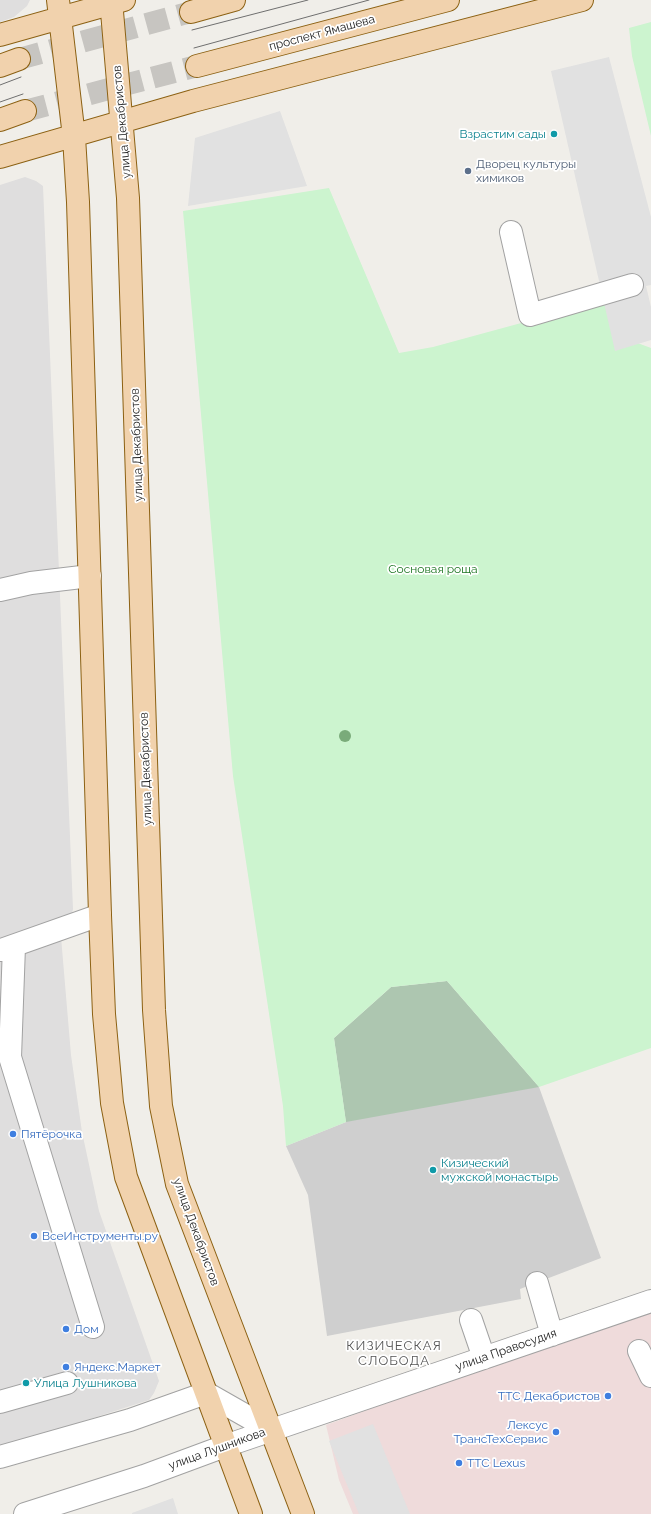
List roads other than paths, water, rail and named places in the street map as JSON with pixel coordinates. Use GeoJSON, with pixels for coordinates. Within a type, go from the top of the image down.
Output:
{"type":"FeatureCollection","features":[{"type":"Feature","properties":{"kind":"main road"},"geometry":{"type":"LineString","coordinates":[[190,12],[234,0]]}},
{"type":"Feature","properties":{"kind":"main road","name":"проспект Ямашева"},"geometry":{"type":"LineString","coordinates":[[197,66],[448,0]]}},
{"type":"Feature","properties":{"kind":"main road"},"geometry":{"type":"LineString","coordinates":[[0,157],[74,137],[192,101],[582,0]]}},
{"type":"Feature","properties":{"kind":"main road"},"geometry":{"type":"LineString","coordinates":[[0,35],[60,9],[116,1]]}},
{"type":"Feature","properties":{"kind":"main road","name":"улица Декабристов"},"geometry":{"type":"LineString","coordinates":[[116,1],[133,317],[154,1010],[161,1106],[177,1184],[303,1514]]}},
{"type":"Feature","properties":{"kind":"main road"},"geometry":{"type":"LineString","coordinates":[[60,9],[74,137],[79,217],[100,915],[104,1014],[112,1102],[126,1177],[251,1514]]}},
{"type":"Feature","properties":{"kind":"main road"},"geometry":{"type":"LineString","coordinates":[[0,120],[25,111]]}},
{"type":"Feature","properties":{"kind":"street"},"geometry":{"type":"LineString","coordinates":[[511,232],[530,315],[632,285]]}},
{"type":"Feature","properties":{"kind":"street"},"geometry":{"type":"LineString","coordinates":[[0,590],[31,583],[90,576]]}},
{"type":"Feature","properties":{"kind":"street"},"geometry":{"type":"LineString","coordinates":[[93,1326],[10,1057],[7,948],[100,915]]}},
{"type":"Feature","properties":{"kind":"street"},"geometry":{"type":"LineString","coordinates":[[537,1283],[552,1335]]}},
{"type":"Feature","properties":{"kind":"street","name":"улица Правосудия"},"geometry":{"type":"LineString","coordinates":[[271,1430],[651,1301]]}},
{"type":"Feature","properties":{"kind":"street"},"geometry":{"type":"LineString","coordinates":[[471,1320],[484,1358]]}},
{"type":"Feature","properties":{"kind":"street"},"geometry":{"type":"LineString","coordinates":[[639,1351],[651,1376]]}},
{"type":"Feature","properties":{"kind":"street"},"geometry":{"type":"LineString","coordinates":[[0,1402],[67,1383]]}},
{"type":"Feature","properties":{"kind":"street","name":"улица Лушникова"},"geometry":{"type":"LineString","coordinates":[[206,1393],[271,1430]]}},
{"type":"Feature","properties":{"kind":"street"},"geometry":{"type":"LineString","coordinates":[[0,1457],[130,1420],[206,1393]]}},
{"type":"Feature","properties":{"kind":"street","name":"улица Лушникова"},"geometry":{"type":"LineString","coordinates":[[25,1514],[144,1476],[271,1430]]}},
{"type":"Feature","properties":{"kind":"tunnel"},"geometry":{"type":"LineString","coordinates":[[19,59],[191,12]]}},
{"type":"Feature","properties":{"kind":"tunnel"},"geometry":{"type":"LineString","coordinates":[[25,111],[197,66]]}},
{"type":"Feature","properties":{"kind":"tram line"},"geometry":{"type":"LineString","coordinates":[[192,30],[308,0]]}},
{"type":"Feature","properties":{"kind":"tram line"},"geometry":{"type":"LineString","coordinates":[[194,48],[369,0]]}},
{"type":"Feature","properties":{"kind":"tram line"},"geometry":{"type":"LineString","coordinates":[[0,85],[21,77]]}},
{"type":"Feature","properties":{"kind":"tram line"},"geometry":{"type":"LineString","coordinates":[[0,102],[23,94]]}},
{"type":"Feature","properties":{"kind":"place","name":"Взрастим сады"},"geometry":{"type":"Point","coordinates":[554,134]}},
{"type":"Feature","properties":{"kind":"place","name":"Дворец культуры химиков"},"geometry":{"type":"Point","coordinates":[468,171]}},
{"type":"Feature","properties":{"kind":"place","name":"Пятёрочка"},"geometry":{"type":"Point","coordinates":[13,1134]}},
{"type":"Feature","properties":{"kind":"place","name":"Кизический мужской монастырь"},"geometry":{"type":"Point","coordinates":[433,1170]}},
{"type":"Feature","properties":{"kind":"place","name":"ВсеИнструменты.ру"},"geometry":{"type":"Point","coordinates":[34,1236]}},
{"type":"Feature","properties":{"kind":"place","name":"Дом"},"geometry":{"type":"Point","coordinates":[66,1329]}},
{"type":"Feature","properties":{"kind":"place","name":"Яндекс.Маркет"},"geometry":{"type":"Point","coordinates":[66,1367]}},
{"type":"Feature","properties":{"kind":"place","name":"Улица Лушникова"},"geometry":{"type":"Point","coordinates":[26,1383]}},
{"type":"Feature","properties":{"kind":"place","name":"ТТС Декабристов"},"geometry":{"type":"Point","coordinates":[608,1396]}},
{"type":"Feature","properties":{"kind":"place","name":"Лексус ТрансТехСервис"},"geometry":{"type":"Point","coordinates":[556,1432]}},
{"type":"Feature","properties":{"kind":"place","name":"ТТС Lexus"},"geometry":{"type":"Point","coordinates":[459,1463]}},
{"type":"Feature","properties":{"kind":"district","name":"КИЗИЧЕСКАЯ СЛОБОДА"},"geometry":{"type":"Point","coordinates":[394,1354]}},
{"type":"Feature","properties":{"kind":"park label","name":"Сосновая роща"},"geometry":{"type":"Point","coordinates":[433,569]}}]}
